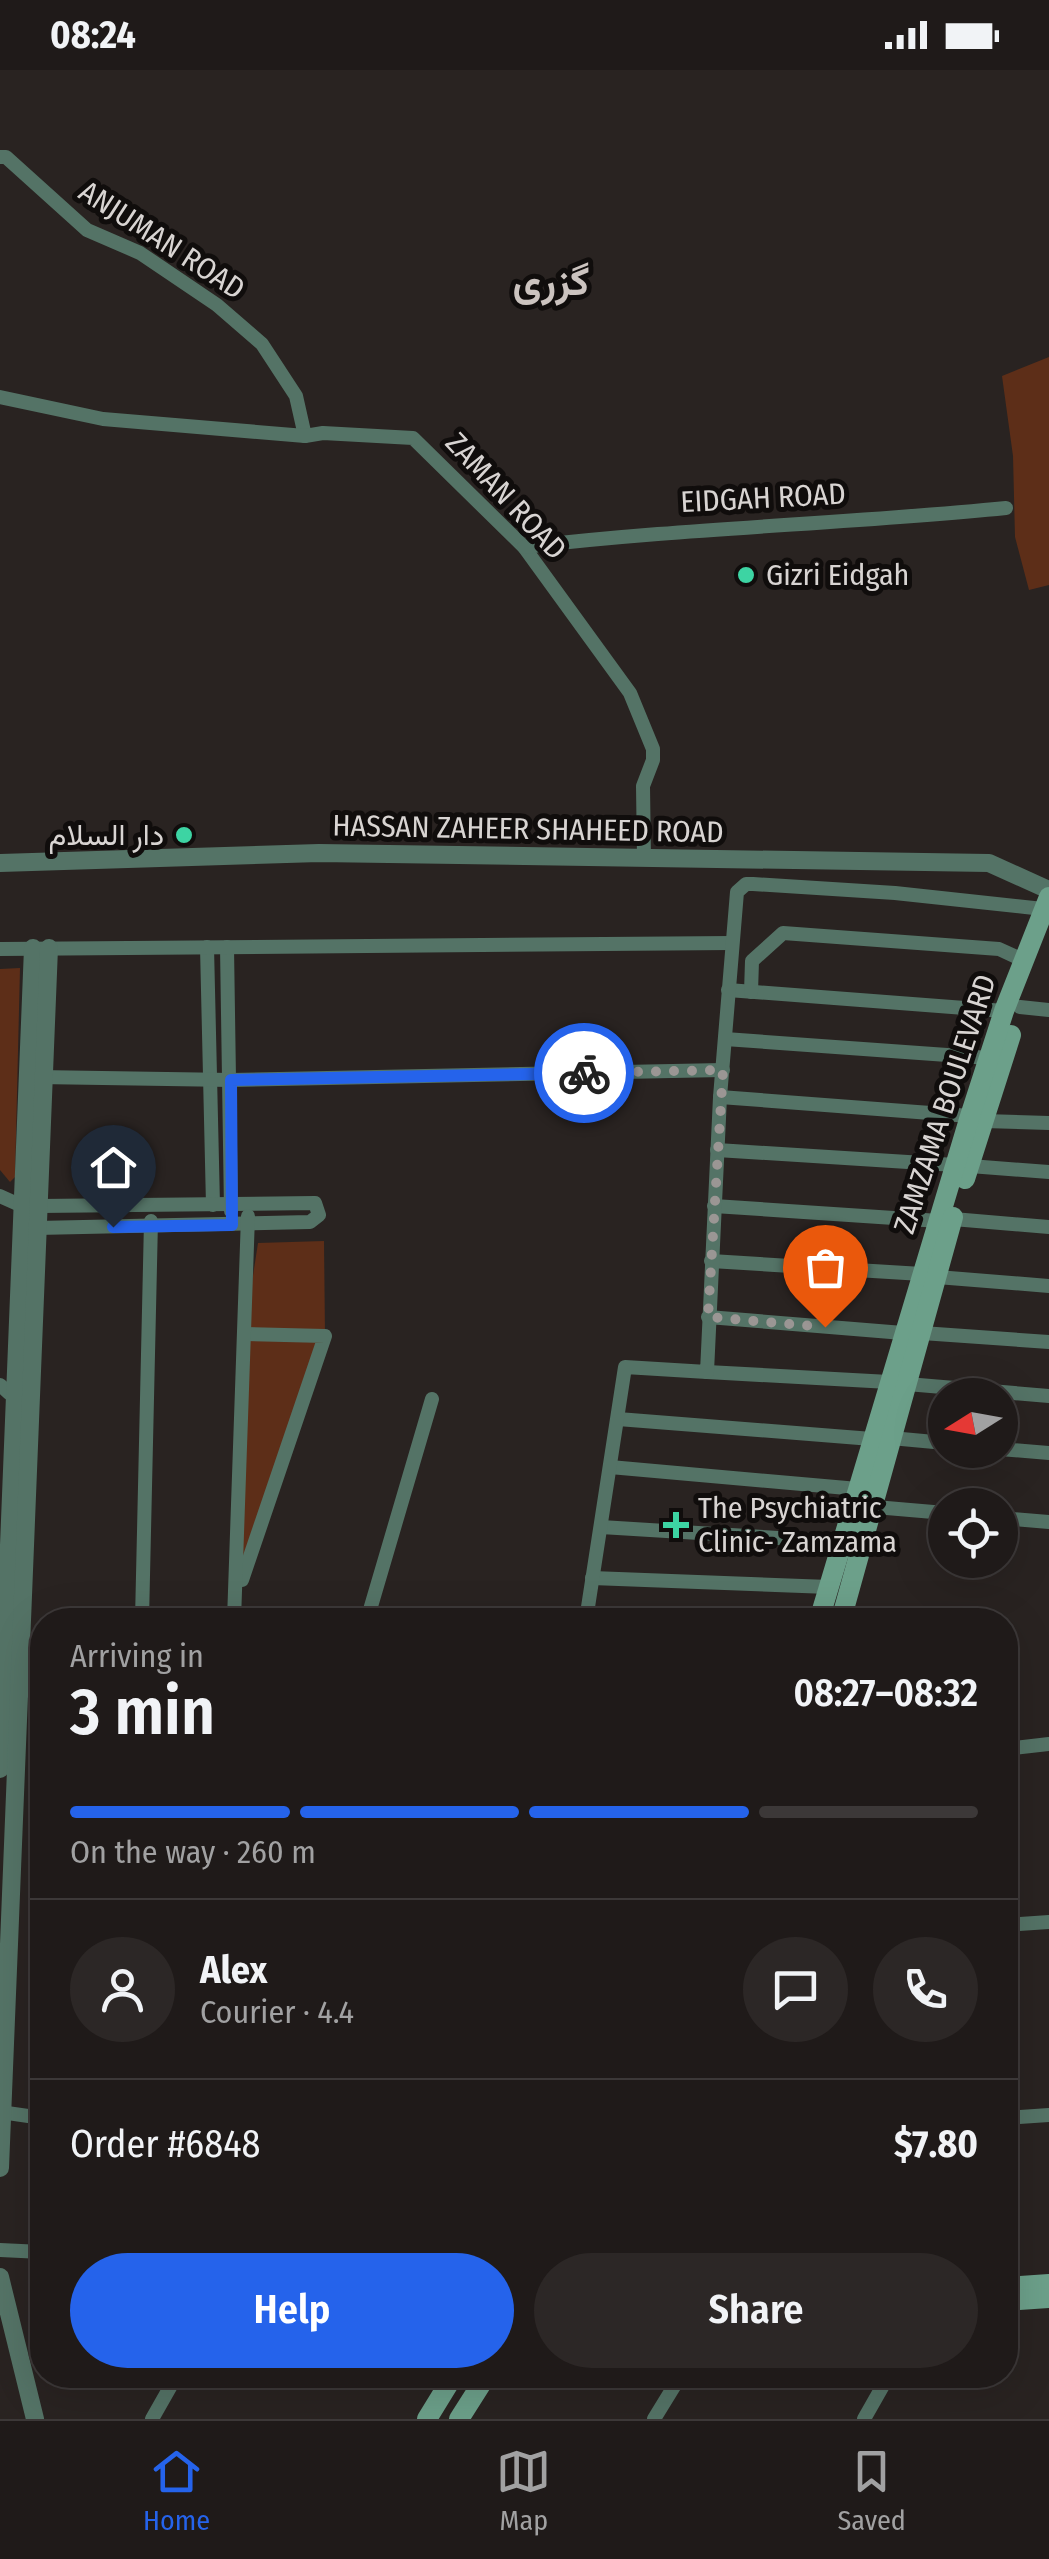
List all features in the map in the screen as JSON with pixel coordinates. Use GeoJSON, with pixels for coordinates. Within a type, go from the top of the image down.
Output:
{"type":"FeatureCollection","features":[{"type":"Feature","properties":{"kind":"main road","name":"ZAMZAMA BOULEVARD"},"geometry":{"type":"LineString","coordinates":[[823,1608],[858,1489],[882,1439],[1024,960],[1047,898]]}},
{"type":"Feature","properties":{"kind":"main road","name":"ZAMZAMA BOULEVARD"},"geometry":{"type":"LineString","coordinates":[[977,1118],[989,1058],[1049,930]]}},
{"type":"Feature","properties":{"kind":"main road","name":"ZAMZAMA BOULEVARD"},"geometry":{"type":"LineString","coordinates":[[845,1608],[875,1506],[882,1439]]}},
{"type":"Feature","properties":{"kind":"main road"},"geometry":{"type":"LineString","coordinates":[[1018,2286],[1049,2284]]}},
{"type":"Feature","properties":{"kind":"main road"},"geometry":{"type":"LineString","coordinates":[[1018,2300],[1049,2298]]}},
{"type":"Feature","properties":{"kind":"main road"},"geometry":{"type":"LineString","coordinates":[[427,2419],[446,2388]]}},
{"type":"Feature","properties":{"kind":"main road"},"geometry":{"type":"LineString","coordinates":[[459,2419],[478,2388]]}},
{"type":"Feature","properties":{"kind":"street","name":"ANJUMAN ROAD"},"geometry":{"type":"LineString","coordinates":[[0,157],[6,157],[88,230],[140,254],[217,305],[262,344],[296,396],[305,436]]}},
{"type":"Feature","properties":{"kind":"street","name":"ZAMAN ROAD"},"geometry":{"type":"LineString","coordinates":[[0,397],[103,419],[305,436],[329,433],[413,438],[524,547],[630,693],[650,738],[653,760],[643,786],[644,858]]}},
{"type":"Feature","properties":{"kind":"street","name":"EIDGAH ROAD"},"geometry":{"type":"LineString","coordinates":[[524,547],[642,533],[1006,508]]}},
{"type":"Feature","properties":{"kind":"street","name":"HASSAN ZAHEER SHAHEED ROAD"},"geometry":{"type":"LineString","coordinates":[[0,863],[318,853],[989,863],[1047,898]]}},
{"type":"Feature","properties":{"kind":"street"},"geometry":{"type":"LineString","coordinates":[[707,1372],[724,1039],[736,898],[746,884],[1047,898]]}},
{"type":"Feature","properties":{"kind":"street"},"geometry":{"type":"LineString","coordinates":[[751,992],[752,961],[783,933],[998,950],[1024,960]]}},
{"type":"Feature","properties":{"kind":"street"},"geometry":{"type":"LineString","coordinates":[[0,950],[732,943]]}},
{"type":"Feature","properties":{"kind":"street"},"geometry":{"type":"LineString","coordinates":[[206,946],[213,1205]]}},
{"type":"Feature","properties":{"kind":"street"},"geometry":{"type":"LineString","coordinates":[[227,947],[232,1225]]}},
{"type":"Feature","properties":{"kind":"street"},"geometry":{"type":"LineString","coordinates":[[0,2168],[8,1794],[19,1690],[14,1608],[16,1392],[30,1206],[41,948]]}},
{"type":"Feature","properties":{"kind":"street"},"geometry":{"type":"LineString","coordinates":[[728,990],[1049,1010]]}},
{"type":"Feature","properties":{"kind":"street"},"geometry":{"type":"LineString","coordinates":[[724,1039],[989,1058]]}},
{"type":"Feature","properties":{"kind":"street"},"geometry":{"type":"LineString","coordinates":[[36,1077],[231,1080],[723,1070]]}},
{"type":"Feature","properties":{"kind":"street"},"geometry":{"type":"LineString","coordinates":[[720,1098],[1049,1123]]}},
{"type":"Feature","properties":{"kind":"street"},"geometry":{"type":"LineString","coordinates":[[717,1150],[1049,1172]]}},
{"type":"Feature","properties":{"kind":"street"},"geometry":{"type":"LineString","coordinates":[[0,1196],[30,1206],[315,1203],[319,1215],[310,1222],[248,1225],[37,1228]]}},
{"type":"Feature","properties":{"kind":"street"},"geometry":{"type":"LineString","coordinates":[[236,1608],[248,1205]]}},
{"type":"Feature","properties":{"kind":"street"},"geometry":{"type":"LineString","coordinates":[[16,1392],[37,1228],[30,1206]]}},
{"type":"Feature","properties":{"kind":"street"},"geometry":{"type":"LineString","coordinates":[[714,1206],[1049,1227]]}},
{"type":"Feature","properties":{"kind":"street"},"geometry":{"type":"LineString","coordinates":[[142,1608],[152,1207]]}},
{"type":"Feature","properties":{"kind":"street"},"geometry":{"type":"LineString","coordinates":[[711,1261],[1049,1286]]}},
{"type":"Feature","properties":{"kind":"street"},"geometry":{"type":"LineString","coordinates":[[708,1317],[1049,1342]]}},
{"type":"Feature","properties":{"kind":"street"},"geometry":{"type":"LineString","coordinates":[[237,1596],[325,1336],[244,1334]]}},
{"type":"Feature","properties":{"kind":"street"},"geometry":{"type":"LineString","coordinates":[[588,1608],[625,1367],[1049,1396]]}},
{"type":"Feature","properties":{"kind":"street"},"geometry":{"type":"LineString","coordinates":[[371,1608],[432,1399]]}},
{"type":"Feature","properties":{"kind":"street"},"geometry":{"type":"LineString","coordinates":[[618,1419],[928,1442]]}},
{"type":"Feature","properties":{"kind":"street"},"geometry":{"type":"LineString","coordinates":[[1018,1450],[1049,1453]]}},
{"type":"Feature","properties":{"kind":"street"},"geometry":{"type":"LineString","coordinates":[[610,1468],[858,1489]]}},
{"type":"Feature","properties":{"kind":"street"},"geometry":{"type":"LineString","coordinates":[[875,1506],[928,1511]]}},
{"type":"Feature","properties":{"kind":"street"},"geometry":{"type":"LineString","coordinates":[[1018,1519],[1049,1522]]}},
{"type":"Feature","properties":{"kind":"street"},"geometry":{"type":"LineString","coordinates":[[601,1526],[843,1542]]}},
{"type":"Feature","properties":{"kind":"street"},"geometry":{"type":"LineString","coordinates":[[592,1578],[829,1587]]}},
{"type":"Feature","properties":{"kind":"street"},"geometry":{"type":"LineString","coordinates":[[0,1769],[14,1608]]}},
{"type":"Feature","properties":{"kind":"street"},"geometry":{"type":"LineString","coordinates":[[19,1690],[30,1690]]}},
{"type":"Feature","properties":{"kind":"street"},"geometry":{"type":"LineString","coordinates":[[1018,1748],[1049,1744]]}},
{"type":"Feature","properties":{"kind":"street"},"geometry":{"type":"LineString","coordinates":[[1018,1924],[1049,1922]]}},
{"type":"Feature","properties":{"kind":"street"},"geometry":{"type":"LineString","coordinates":[[2,2112],[30,2116]]}},
{"type":"Feature","properties":{"kind":"street"},"geometry":{"type":"LineString","coordinates":[[1018,2117],[1049,2115]]}},
{"type":"Feature","properties":{"kind":"street"},"geometry":{"type":"LineString","coordinates":[[0,2250],[30,2251]]}},
{"type":"Feature","properties":{"kind":"street"},"geometry":{"type":"LineString","coordinates":[[0,2277],[35,2419]]}},
{"type":"Feature","properties":{"kind":"street"},"geometry":{"type":"LineString","coordinates":[[152,2419],[170,2388]]}},
{"type":"Feature","properties":{"kind":"street"},"geometry":{"type":"LineString","coordinates":[[654,2419],[673,2388]]}},
{"type":"Feature","properties":{"kind":"street"},"geometry":{"type":"LineString","coordinates":[[864,2419],[882,2388]]}},
{"type":"Feature","properties":{"kind":"shaded area"},"geometry":{"type":"Polygon","coordinates":[[[1049,357],[1049,585],[1029,590],[1015,537],[1013,456],[1002,376],[1049,357]]]}},
{"type":"Feature","properties":{"kind":"shaded area"},"geometry":{"type":"Polygon","coordinates":[[[20,968],[15,1177],[10,1182],[0,1170],[0,969],[20,968]]]}},
{"type":"Feature","properties":{"kind":"shaded area"},"geometry":{"type":"Polygon","coordinates":[[[324,1241],[325,1336],[237,1595],[244,1334],[258,1243],[324,1241]]]}},
{"type":"Feature","properties":{"kind":"way so far"},"geometry":{"type":"LineString","coordinates":[[584,1073],[723,1070],[708,1317],[825,1327]]}},
{"type":"Feature","properties":{"kind":"place","name":"Gizri Eidgah"},"geometry":{"type":"Point","coordinates":[746,575]}},
{"type":"Feature","properties":{"kind":"place","name":"دار السلام"},"geometry":{"type":"Point","coordinates":[184,835]}},
{"type":"Feature","properties":{"kind":"place","name":"The Psychiatric Clinic- Zamzama"},"geometry":{"type":"Point","coordinates":[676,1525]}},
{"type":"Feature","properties":{"kind":"district","name":"گزری"},"geometry":{"type":"Point","coordinates":[551,281]}},
{"type":"Feature","properties":{"kind":"route"},"geometry":{"type":"LineString","coordinates":[[113,1227],[232,1225],[231,1080],[584,1073]]}}]}
